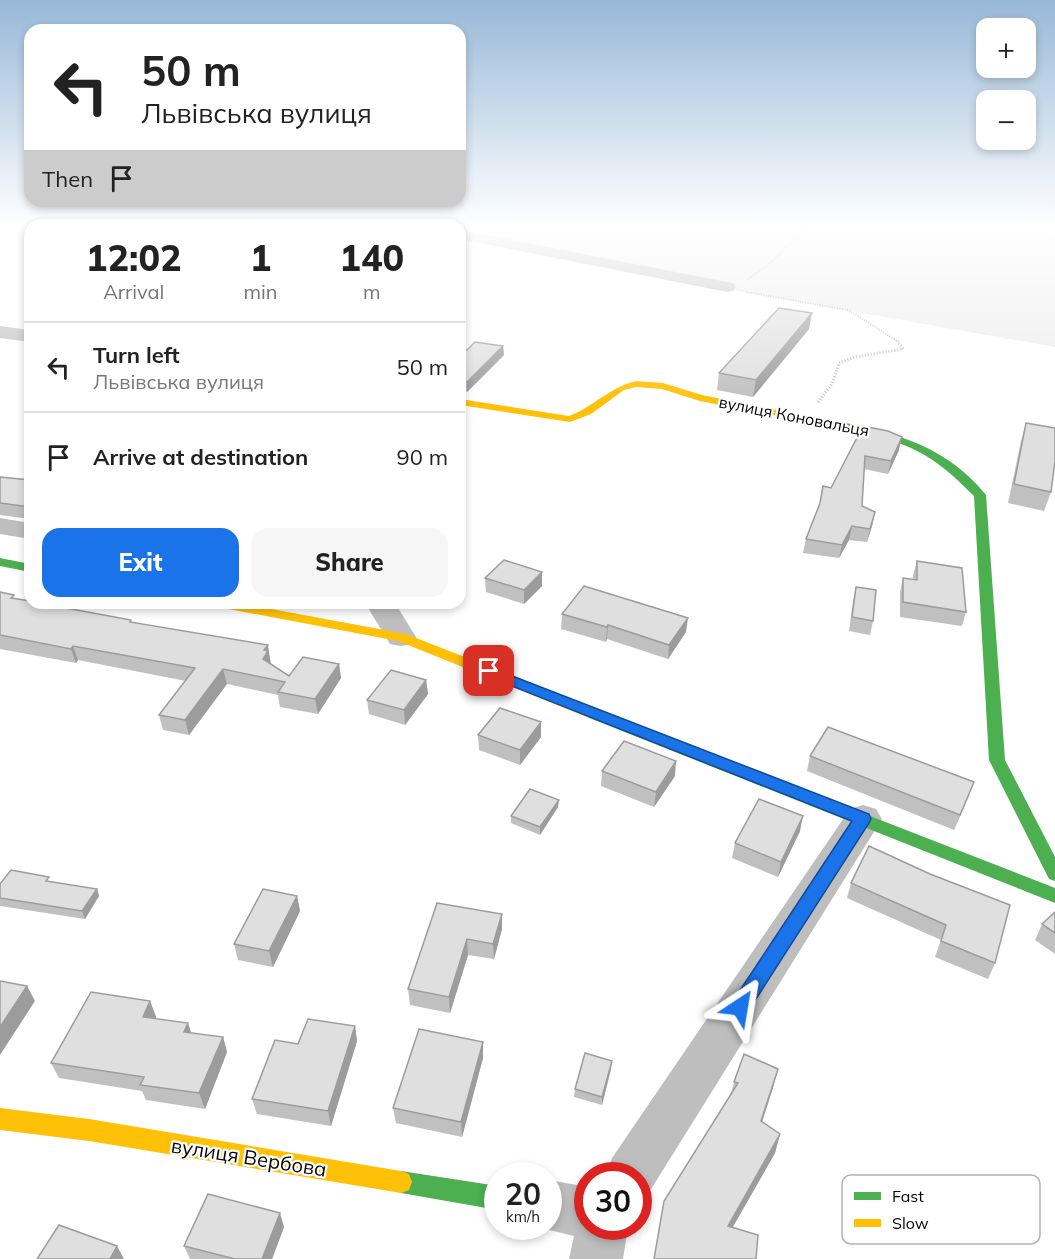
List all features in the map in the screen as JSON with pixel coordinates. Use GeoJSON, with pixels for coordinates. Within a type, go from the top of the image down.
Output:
{"type":"FeatureCollection","features":[{"type":"Feature","properties":{"kind":"street"},"geometry":{"type":"LineString","coordinates":[[715,284],[727,286]]}},
{"type":"Feature","properties":{"kind":"street"},"geometry":{"type":"LineString","coordinates":[[0,332],[24,335]]}},
{"type":"Feature","properties":{"kind":"street","name":"вулиця Коновальця"},"geometry":{"type":"LineString","coordinates":[[466,403],[570,419],[588,412],[621,388],[636,384],[663,386],[700,398],[893,435],[923,448],[946,463],[980,495],[997,760],[1055,874]]}},
{"type":"Feature","properties":{"kind":"street"},"geometry":{"type":"LineString","coordinates":[[0,526],[24,530]]}},
{"type":"Feature","properties":{"kind":"street"},"geometry":{"type":"LineString","coordinates":[[0,562],[24,567]]}},
{"type":"Feature","properties":{"kind":"street"},"geometry":{"type":"LineString","coordinates":[[250,609],[401,637],[1055,896]]}},
{"type":"Feature","properties":{"kind":"street"},"geometry":{"type":"LineString","coordinates":[[384,609],[401,637]]}},
{"type":"Feature","properties":{"kind":"street"},"geometry":{"type":"LineString","coordinates":[[639,1162],[863,819]]}},
{"type":"Feature","properties":{"kind":"street","name":"вулиця Вербова"},"geometry":{"type":"LineString","coordinates":[[0,1119],[100,1132],[484,1196]]}},
{"type":"Feature","properties":{"kind":"street"},"geometry":{"type":"LineString","coordinates":[[596,1259],[600,1240]]}},
{"type":"Feature","properties":{"kind":"path"},"geometry":{"type":"LineString","coordinates":[[727,286],[742,284]]}},
{"type":"Feature","properties":{"kind":"path"},"geometry":{"type":"LineString","coordinates":[[727,286],[749,293],[848,310],[900,343],[903,349],[895,352],[860,356],[839,363],[835,380],[829,391],[817,403],[816,411],[822,420]]}},
{"type":"Feature","properties":{"kind":"shaded area"},"geometry":{"type":"Polygon","coordinates":[[[704,284],[1055,284],[1055,347],[704,284]]]}},
{"type":"Feature","properties":{"kind":"building"},"geometry":{"type":"Polygon","coordinates":[[[779,308],[812,313],[756,380],[719,373],[779,308]]]}},
{"type":"Feature","properties":{"kind":"building"},"geometry":{"type":"Polygon","coordinates":[[[475,342],[503,346],[467,382],[467,350],[475,342]]]}},
{"type":"Feature","properties":{"kind":"building"},"geometry":{"type":"Polygon","coordinates":[[[1026,423],[1055,428],[1055,461],[1051,492],[1014,484],[1026,423]]]}},
{"type":"Feature","properties":{"kind":"building"},"geometry":{"type":"Polygon","coordinates":[[[863,426],[888,431],[902,437],[891,461],[865,456],[862,506],[875,512],[870,529],[852,526],[842,545],[806,539],[820,503],[823,486],[831,488],[863,426]]]}},
{"type":"Feature","properties":{"kind":"building"},"geometry":{"type":"Polygon","coordinates":[[[0,477],[24,479],[24,506],[0,503],[0,477]]]}},
{"type":"Feature","properties":{"kind":"building"},"geometry":{"type":"Polygon","coordinates":[[[504,560],[542,572],[524,590],[485,578],[504,560]]]}},
{"type":"Feature","properties":{"kind":"building"},"geometry":{"type":"Polygon","coordinates":[[[917,561],[962,568],[966,612],[903,602],[903,578],[917,580],[917,561]]]}},
{"type":"Feature","properties":{"kind":"building"},"geometry":{"type":"Polygon","coordinates":[[[584,586],[688,618],[669,645],[608,625],[607,627],[562,614],[584,586]]]}},
{"type":"Feature","properties":{"kind":"building"},"geometry":{"type":"Polygon","coordinates":[[[856,587],[876,590],[873,621],[852,617],[856,587]]]}},
{"type":"Feature","properties":{"kind":"building"},"geometry":{"type":"Polygon","coordinates":[[[0,592],[14,595],[11,598],[24,600],[24,609],[71,609],[131,620],[130,622],[268,645],[264,650],[268,651],[263,659],[289,676],[303,657],[339,664],[315,699],[278,692],[285,682],[223,669],[185,720],[159,715],[195,668],[73,646],[71,649],[0,635],[0,592]]]}},
{"type":"Feature","properties":{"kind":"building"},"geometry":{"type":"Polygon","coordinates":[[[391,670],[426,680],[404,710],[367,700],[391,670]]]}},
{"type":"Feature","properties":{"kind":"building"},"geometry":{"type":"Polygon","coordinates":[[[500,708],[541,722],[520,750],[478,735],[500,708]]]}},
{"type":"Feature","properties":{"kind":"building"},"geometry":{"type":"Polygon","coordinates":[[[828,727],[974,782],[960,815],[810,756],[828,727]]]}},
{"type":"Feature","properties":{"kind":"building"},"geometry":{"type":"Polygon","coordinates":[[[624,741],[676,761],[656,792],[602,771],[624,741]]]}},
{"type":"Feature","properties":{"kind":"building"},"geometry":{"type":"Polygon","coordinates":[[[530,789],[559,800],[540,827],[511,816],[530,789]]]}},
{"type":"Feature","properties":{"kind":"building"},"geometry":{"type":"Polygon","coordinates":[[[759,799],[803,816],[781,862],[735,843],[759,799]]]}},
{"type":"Feature","properties":{"kind":"building"},"geometry":{"type":"Polygon","coordinates":[[[869,846],[930,874],[1010,905],[995,963],[941,941],[946,925],[851,883],[869,846]]]}},
{"type":"Feature","properties":{"kind":"building"},"geometry":{"type":"Polygon","coordinates":[[[11,870],[49,877],[46,881],[97,889],[82,911],[0,898],[0,884],[11,870]]]}},
{"type":"Feature","properties":{"kind":"building"},"geometry":{"type":"Polygon","coordinates":[[[263,889],[297,896],[269,951],[234,944],[263,889]]]}},
{"type":"Feature","properties":{"kind":"building"},"geometry":{"type":"Polygon","coordinates":[[[437,903],[502,914],[493,944],[467,939],[449,997],[408,989],[437,903]]]}},
{"type":"Feature","properties":{"kind":"building"},"geometry":{"type":"Polygon","coordinates":[[[1055,912],[1055,933],[1042,924],[1055,912]]]}},
{"type":"Feature","properties":{"kind":"building"},"geometry":{"type":"Polygon","coordinates":[[[0,981],[27,986],[0,1027],[0,981]]]}},
{"type":"Feature","properties":{"kind":"building"},"geometry":{"type":"Polygon","coordinates":[[[91,992],[150,1001],[143,1017],[188,1023],[184,1032],[223,1037],[199,1093],[140,1085],[144,1077],[51,1063],[91,992]]]}},
{"type":"Feature","properties":{"kind":"building"},"geometry":{"type":"Polygon","coordinates":[[[308,1019],[355,1026],[328,1111],[252,1099],[275,1040],[298,1044],[308,1019]]]}},
{"type":"Feature","properties":{"kind":"building"},"geometry":{"type":"Polygon","coordinates":[[[419,1029],[483,1042],[461,1122],[393,1108],[419,1029]]]}},
{"type":"Feature","properties":{"kind":"building"},"geometry":{"type":"Polygon","coordinates":[[[585,1053],[612,1061],[602,1097],[575,1089],[585,1053]]]}},
{"type":"Feature","properties":{"kind":"building"},"geometry":{"type":"Polygon","coordinates":[[[744,1054],[778,1069],[761,1121],[780,1134],[728,1226],[758,1235],[756,1259],[654,1259],[664,1201],[738,1083],[734,1082],[744,1054]]]}},
{"type":"Feature","properties":{"kind":"building"},"geometry":{"type":"Polygon","coordinates":[[[208,1194],[280,1213],[262,1259],[235,1259],[184,1246],[208,1194]]]}},
{"type":"Feature","properties":{"kind":"building"},"geometry":{"type":"Polygon","coordinates":[[[59,1225],[117,1246],[110,1259],[37,1259],[59,1225]]]}},
{"type":"Feature","properties":{"kind":"traffic: fast"},"geometry":{"type":"LineString","coordinates":[[818,421],[885,434],[917,445],[946,463],[980,495],[997,760],[1055,874]]}},
{"type":"Feature","properties":{"kind":"traffic: fast"},"geometry":{"type":"LineString","coordinates":[[0,562],[24,567]]}},
{"type":"Feature","properties":{"kind":"traffic: fast"},"geometry":{"type":"LineString","coordinates":[[592,713],[1055,896]]}},
{"type":"Feature","properties":{"kind":"traffic: fast"},"geometry":{"type":"LineString","coordinates":[[401,1182],[484,1196]]}},
{"type":"Feature","properties":{"kind":"traffic: slow"},"geometry":{"type":"LineString","coordinates":[[466,403],[570,419],[588,412],[621,388],[636,384],[663,386],[700,398],[818,421]]}},
{"type":"Feature","properties":{"kind":"traffic: slow"},"geometry":{"type":"LineString","coordinates":[[250,609],[401,637],[592,713]]}},
{"type":"Feature","properties":{"kind":"traffic: slow"},"geometry":{"type":"LineString","coordinates":[[0,1119],[89,1130],[401,1182]]}},
{"type":"Feature","properties":{"kind":"route"},"geometry":{"type":"LineString","coordinates":[[489,671],[863,819],[740,1007]]}}]}
